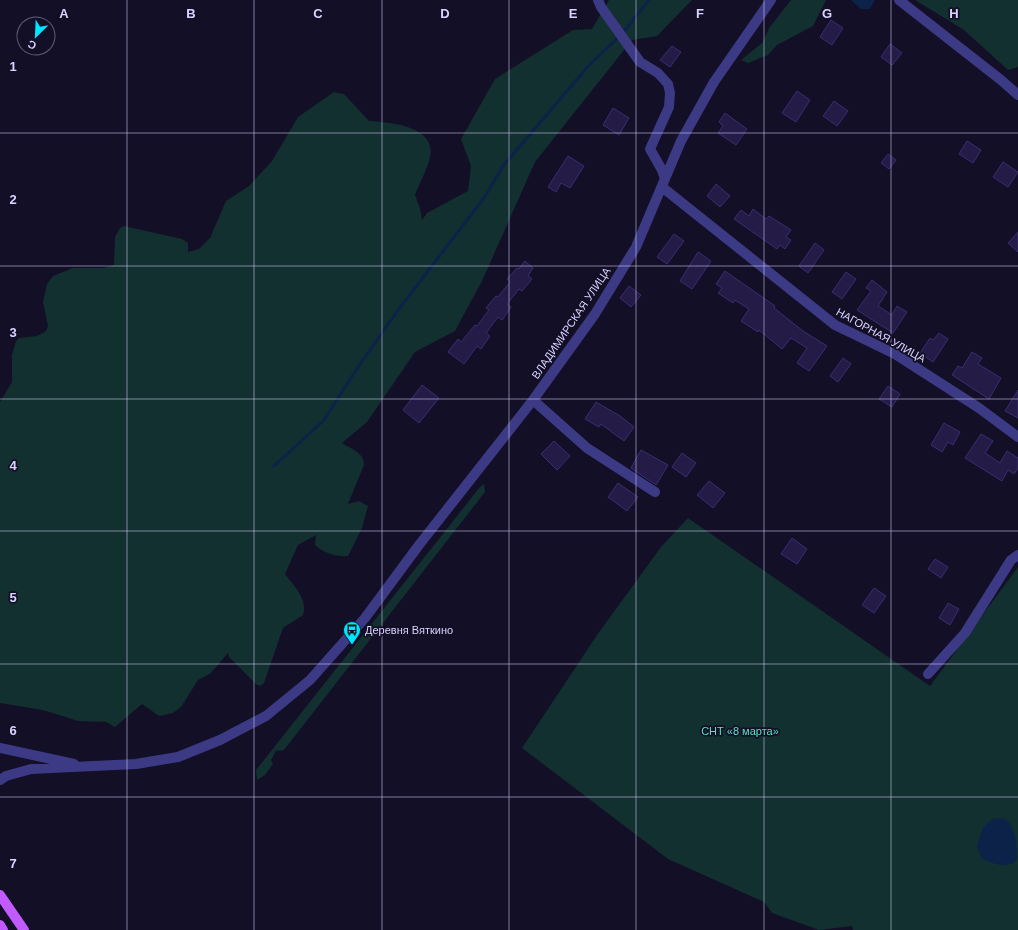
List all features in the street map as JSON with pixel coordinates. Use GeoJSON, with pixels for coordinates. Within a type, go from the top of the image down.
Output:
{"type":"FeatureCollection","features":[{"type":"Feature","properties":{"kind":"main road"},"geometry":{"type":"LineString","coordinates":[[0,895],[24,930]]}},
{"type":"Feature","properties":{"kind":"main road"},"geometry":{"type":"LineString","coordinates":[[0,925],[3,930]]}},
{"type":"Feature","properties":{"kind":"street"},"geometry":{"type":"LineString","coordinates":[[598,0],[640,62],[658,73],[668,84],[670,93],[669,107],[650,149],[662,170],[663,183]]}},
{"type":"Feature","properties":{"kind":"street","name":"ВЛАДИМИРСКАЯ УЛИЦА"},"geometry":{"type":"LineString","coordinates":[[89,767],[136,764],[178,757],[220,740],[266,716],[310,680],[360,623],[533,400],[595,314],[636,248],[681,141],[714,82],[771,0]]}},
{"type":"Feature","properties":{"kind":"street"},"geometry":{"type":"LineString","coordinates":[[899,0],[1018,95]]}},
{"type":"Feature","properties":{"kind":"street","name":"НАГОРНАЯ УЛИЦА"},"geometry":{"type":"LineString","coordinates":[[663,183],[835,325],[895,354],[979,408],[1018,437]]}},
{"type":"Feature","properties":{"kind":"street"},"geometry":{"type":"LineString","coordinates":[[533,400],[587,448],[655,492]]}},
{"type":"Feature","properties":{"kind":"street"},"geometry":{"type":"LineString","coordinates":[[928,674],[965,633],[1011,560],[1018,554]]}},
{"type":"Feature","properties":{"kind":"street"},"geometry":{"type":"LineString","coordinates":[[0,748],[89,767]]}},
{"type":"Feature","properties":{"kind":"street"},"geometry":{"type":"LineString","coordinates":[[0,780],[6,776],[31,769],[89,767]]}},
{"type":"Feature","properties":{"kind":"green space"},"geometry":{"type":"Polygon","coordinates":[[[609,0],[692,0],[657,36],[632,40],[535,162],[482,281],[455,331],[415,352],[367,422],[342,443],[356,451],[362,457],[364,465],[348,504],[359,501],[368,506],[362,528],[348,556],[330,554],[318,548],[315,545],[316,535],[298,545],[285,574],[302,598],[304,604],[303,615],[283,628],[264,683],[260,686],[256,684],[229,657],[228,653],[211,673],[198,680],[181,707],[173,713],[159,716],[142,704],[115,727],[106,722],[78,721],[43,710],[0,703],[0,402],[12,382],[12,355],[16,341],[19,338],[37,336],[46,331],[48,326],[43,302],[47,284],[53,276],[73,268],[104,268],[114,265],[115,237],[120,228],[124,226],[182,239],[188,243],[188,252],[199,249],[210,238],[226,201],[249,186],[272,161],[298,117],[334,92],[344,94],[369,121],[388,123],[410,128],[419,132],[426,138],[430,147],[430,157],[415,195],[420,208],[422,220],[427,213],[468,191],[471,166],[461,139],[495,79],[573,30],[592,29],[609,0]]]}},
{"type":"Feature","properties":{"kind":"green space"},"geometry":{"type":"Polygon","coordinates":[[[791,0],[826,0],[813,26],[777,45],[768,55],[748,63],[741,60],[762,43],[769,28],[791,0]]]}},
{"type":"Feature","properties":{"kind":"green space"},"geometry":{"type":"Polygon","coordinates":[[[915,0],[1018,0],[1018,67],[1008,70],[964,30],[915,0]]]}},
{"type":"Feature","properties":{"kind":"green space"},"geometry":{"type":"Polygon","coordinates":[[[484,484],[485,492],[284,750],[276,751],[271,760],[273,764],[265,775],[257,780],[256,770],[480,487],[484,484]]]}},
{"type":"Feature","properties":{"kind":"green space","name":"СНТ «8 марта»"},"geometry":{"type":"Polygon","coordinates":[[[688,518],[930,686],[1018,567],[1018,930],[853,930],[852,926],[819,930],[772,913],[764,902],[668,859],[522,748],[597,635],[661,547],[688,518]]]}},
{"type":"Feature","properties":{"kind":"water"},"geometry":{"type":"Polygon","coordinates":[[[851,0],[875,0],[870,9],[861,9],[851,0]]]}},
{"type":"Feature","properties":{"kind":"water"},"geometry":{"type":"Polygon","coordinates":[[[994,818],[1006,819],[1014,833],[1017,860],[1009,865],[1000,865],[982,859],[977,847],[983,827],[994,818]]]}},
{"type":"Feature","properties":{"kind":"building"},"geometry":{"type":"Polygon","coordinates":[[[831,20],[843,28],[832,45],[820,37],[831,20]]]}},
{"type":"Feature","properties":{"kind":"building"},"geometry":{"type":"Polygon","coordinates":[[[890,44],[902,53],[892,65],[881,57],[890,44]]]}},
{"type":"Feature","properties":{"kind":"building"},"geometry":{"type":"Polygon","coordinates":[[[672,46],[681,52],[670,67],[660,60],[672,46]]]}},
{"type":"Feature","properties":{"kind":"building"},"geometry":{"type":"Polygon","coordinates":[[[797,91],[810,100],[796,122],[782,113],[797,91]]]}},
{"type":"Feature","properties":{"kind":"building"},"geometry":{"type":"Polygon","coordinates":[[[834,101],[848,111],[837,126],[823,116],[834,101]]]}},
{"type":"Feature","properties":{"kind":"building"},"geometry":{"type":"Polygon","coordinates":[[[613,108],[629,118],[619,135],[603,125],[613,108]]]}},
{"type":"Feature","properties":{"kind":"building"},"geometry":{"type":"Polygon","coordinates":[[[725,113],[747,129],[736,145],[718,133],[723,126],[719,122],[725,113]]]}},
{"type":"Feature","properties":{"kind":"building"},"geometry":{"type":"Polygon","coordinates":[[[967,141],[981,150],[973,163],[959,154],[967,141]]]}},
{"type":"Feature","properties":{"kind":"building"},"geometry":{"type":"Polygon","coordinates":[[[888,154],[896,160],[889,169],[881,163],[888,154]]]}},
{"type":"Feature","properties":{"kind":"building"},"geometry":{"type":"Polygon","coordinates":[[[568,156],[584,166],[570,188],[561,183],[556,192],[548,187],[568,156]]]}},
{"type":"Feature","properties":{"kind":"building"},"geometry":{"type":"Polygon","coordinates":[[[1003,162],[1018,172],[1008,187],[993,177],[1003,162]]]}},
{"type":"Feature","properties":{"kind":"building"},"geometry":{"type":"Polygon","coordinates":[[[716,184],[730,196],[720,207],[707,196],[716,184]]]}},
{"type":"Feature","properties":{"kind":"building"},"geometry":{"type":"Polygon","coordinates":[[[753,209],[766,219],[769,216],[791,230],[786,237],[791,240],[785,249],[780,245],[777,249],[734,219],[741,210],[749,216],[753,209]]]}},
{"type":"Feature","properties":{"kind":"building"},"geometry":{"type":"Polygon","coordinates":[[[1018,232],[1018,252],[1008,243],[1018,232]]]}},
{"type":"Feature","properties":{"kind":"building"},"geometry":{"type":"Polygon","coordinates":[[[674,234],[684,241],[667,264],[657,257],[674,234]]]}},
{"type":"Feature","properties":{"kind":"building"},"geometry":{"type":"Polygon","coordinates":[[[815,243],[824,250],[808,273],[799,266],[815,243]]]}},
{"type":"Feature","properties":{"kind":"building"},"geometry":{"type":"Polygon","coordinates":[[[698,252],[711,261],[692,289],[680,281],[698,252]]]}},
{"type":"Feature","properties":{"kind":"building"},"geometry":{"type":"Polygon","coordinates":[[[525,261],[533,268],[528,276],[532,279],[522,291],[519,289],[507,304],[511,307],[502,320],[498,317],[486,333],[490,336],[481,349],[477,346],[464,364],[448,352],[458,339],[461,342],[475,325],[477,326],[489,310],[486,308],[496,296],[498,297],[510,282],[507,279],[517,268],[519,269],[525,261]]]}},
{"type":"Feature","properties":{"kind":"building"},"geometry":{"type":"Polygon","coordinates":[[[725,271],[775,306],[774,308],[803,331],[827,346],[809,371],[797,363],[807,348],[791,338],[782,349],[759,330],[758,332],[741,321],[749,309],[735,300],[733,303],[718,293],[722,288],[716,284],[725,271]]]}},
{"type":"Feature","properties":{"kind":"building"},"geometry":{"type":"Polygon","coordinates":[[[846,272],[856,279],[842,299],[832,292],[846,272]]]}},
{"type":"Feature","properties":{"kind":"building"},"geometry":{"type":"Polygon","coordinates":[[[872,280],[887,292],[878,306],[892,315],[897,306],[907,312],[893,333],[857,310],[871,291],[866,288],[872,280]]]}},
{"type":"Feature","properties":{"kind":"building"},"geometry":{"type":"Polygon","coordinates":[[[629,286],[641,295],[631,307],[620,298],[629,286]]]}},
{"type":"Feature","properties":{"kind":"building"},"geometry":{"type":"Polygon","coordinates":[[[939,333],[948,339],[933,362],[920,353],[930,338],[933,340],[939,333]]]}},
{"type":"Feature","properties":{"kind":"building"},"geometry":{"type":"Polygon","coordinates":[[[972,352],[982,358],[978,364],[1001,378],[989,399],[952,375],[958,366],[962,368],[972,352]]]}},
{"type":"Feature","properties":{"kind":"building"},"geometry":{"type":"Polygon","coordinates":[[[843,358],[851,364],[838,382],[830,376],[843,358]]]}},
{"type":"Feature","properties":{"kind":"building"},"geometry":{"type":"Polygon","coordinates":[[[422,385],[439,398],[419,423],[403,410],[422,385]]]}},
{"type":"Feature","properties":{"kind":"building"},"geometry":{"type":"Polygon","coordinates":[[[888,386],[900,394],[892,407],[879,399],[888,386]]]}},
{"type":"Feature","properties":{"kind":"building"},"geometry":{"type":"Polygon","coordinates":[[[1018,390],[1018,418],[1005,411],[1018,390]]]}},
{"type":"Feature","properties":{"kind":"building"},"geometry":{"type":"Polygon","coordinates":[[[596,402],[620,416],[634,427],[624,441],[601,424],[599,427],[585,419],[596,402]]]}},
{"type":"Feature","properties":{"kind":"building"},"geometry":{"type":"Polygon","coordinates":[[[944,423],[960,432],[953,445],[948,442],[942,452],[931,445],[944,423]]]}},
{"type":"Feature","properties":{"kind":"building"},"geometry":{"type":"Polygon","coordinates":[[[981,434],[993,441],[985,453],[1000,463],[1007,451],[1018,458],[1018,468],[1014,474],[1008,470],[1002,481],[965,458],[981,434]]]}},
{"type":"Feature","properties":{"kind":"building"},"geometry":{"type":"Polygon","coordinates":[[[554,441],[570,456],[557,470],[541,454],[554,441]]]}},
{"type":"Feature","properties":{"kind":"building"},"geometry":{"type":"Polygon","coordinates":[[[641,450],[668,465],[656,485],[631,468],[641,450]]]}},
{"type":"Feature","properties":{"kind":"building"},"geometry":{"type":"Polygon","coordinates":[[[682,453],[696,463],[686,477],[672,467],[682,453]]]}},
{"type":"Feature","properties":{"kind":"building"},"geometry":{"type":"Polygon","coordinates":[[[709,481],[725,493],[713,508],[697,495],[709,481]]]}},
{"type":"Feature","properties":{"kind":"building"},"geometry":{"type":"Polygon","coordinates":[[[618,483],[638,497],[627,511],[608,497],[618,483]]]}},
{"type":"Feature","properties":{"kind":"building"},"geometry":{"type":"Polygon","coordinates":[[[792,538],[807,549],[797,564],[781,554],[792,538]]]}},
{"type":"Feature","properties":{"kind":"building"},"geometry":{"type":"Polygon","coordinates":[[[935,559],[948,567],[941,578],[928,569],[935,559]]]}},
{"type":"Feature","properties":{"kind":"building"},"geometry":{"type":"Polygon","coordinates":[[[874,588],[886,596],[874,613],[862,605],[874,588]]]}},
{"type":"Feature","properties":{"kind":"building"},"geometry":{"type":"Polygon","coordinates":[[[948,603],[959,609],[950,625],[939,618],[948,603]]]}},
{"type":"Feature","properties":{"kind":"waterway"},"geometry":{"type":"LineString","coordinates":[[274,466],[324,420],[356,370],[398,310],[484,198],[503,166],[590,64],[621,35],[649,0]]}},
{"type":"Feature","properties":{"kind":"place","name":"Деревня Вяткино"},"geometry":{"type":"Point","coordinates":[352,645]}}]}
